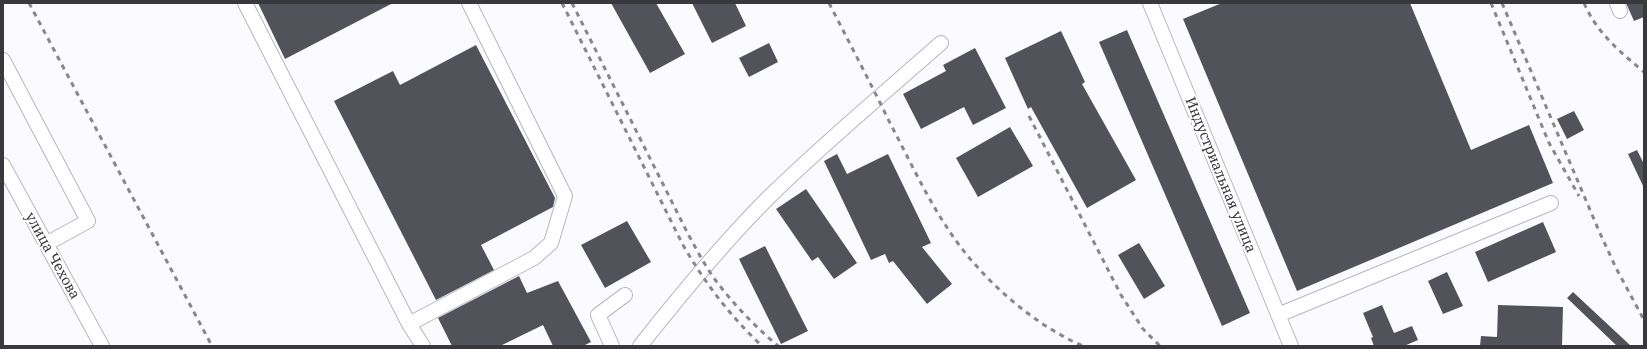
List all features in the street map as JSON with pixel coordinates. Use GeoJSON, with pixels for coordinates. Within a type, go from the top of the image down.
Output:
{"type":"FeatureCollection","features":[{"type":"Feature","properties":{"kind":"street"},"geometry":{"type":"LineString","coordinates":[[245,3],[409,324],[423,346]]}},
{"type":"Feature","properties":{"kind":"street"},"geometry":{"type":"LineString","coordinates":[[409,324],[534,258],[550,243],[565,196],[469,3]]}},
{"type":"Feature","properties":{"kind":"street","name":"Индустриальная улица"},"geometry":{"type":"LineString","coordinates":[[1150,3],[1291,346]]}},
{"type":"Feature","properties":{"kind":"street"},"geometry":{"type":"LineString","coordinates":[[640,346],[696,276],[769,198],[821,149],[941,43]]}},
{"type":"Feature","properties":{"kind":"street"},"geometry":{"type":"LineString","coordinates":[[3,60],[88,221],[46,244]]}},
{"type":"Feature","properties":{"kind":"street","name":"улица Чехова"},"geometry":{"type":"LineString","coordinates":[[4,171],[102,346]]}},
{"type":"Feature","properties":{"kind":"street"},"geometry":{"type":"LineString","coordinates":[[1278,315],[1551,203]]}},
{"type":"Feature","properties":{"kind":"street"},"geometry":{"type":"LineString","coordinates":[[612,346],[598,315],[625,295]]}},
{"type":"Feature","properties":{"kind":"building"},"geometry":{"type":"Polygon","coordinates":[[[258,3],[393,3],[285,59],[258,3]]]}},
{"type":"Feature","properties":{"kind":"building"},"geometry":{"type":"Polygon","coordinates":[[[611,3],[656,3],[685,54],[650,73],[611,3]]]}},
{"type":"Feature","properties":{"kind":"building"},"geometry":{"type":"Polygon","coordinates":[[[692,3],[735,3],[746,26],[712,43],[692,3]]]}},
{"type":"Feature","properties":{"kind":"building"},"geometry":{"type":"Polygon","coordinates":[[[1222,3],[1410,3],[1471,150],[1529,125],[1553,183],[1297,291],[1183,19],[1222,3]]]}},
{"type":"Feature","properties":{"kind":"building"},"geometry":{"type":"Polygon","coordinates":[[[1626,3],[1644,3],[1644,17],[1634,21],[1626,3]]]}},
{"type":"Feature","properties":{"kind":"building"},"geometry":{"type":"Polygon","coordinates":[[[1127,30],[1250,313],[1222,326],[1099,42],[1127,30]]]}},
{"type":"Feature","properties":{"kind":"building"},"geometry":{"type":"Polygon","coordinates":[[[1061,31],[1085,82],[1082,84],[1136,180],[1087,208],[1031,107],[1028,109],[1005,58],[1061,31]]]}},
{"type":"Feature","properties":{"kind":"building"},"geometry":{"type":"Polygon","coordinates":[[[769,43],[778,62],[749,77],[739,58],[769,43]]]}},
{"type":"Feature","properties":{"kind":"building"},"geometry":{"type":"Polygon","coordinates":[[[476,45],[555,198],[553,207],[481,245],[494,270],[436,300],[334,101],[393,71],[400,85],[476,45]]]}},
{"type":"Feature","properties":{"kind":"building"},"geometry":{"type":"Polygon","coordinates":[[[975,48],[1006,108],[973,125],[964,107],[921,129],[903,94],[946,71],[943,65],[975,48]]]}},
{"type":"Feature","properties":{"kind":"building"},"geometry":{"type":"Polygon","coordinates":[[[1574,111],[1584,130],[1567,139],[1557,119],[1574,111]]]}},
{"type":"Feature","properties":{"kind":"building"},"geometry":{"type":"Polygon","coordinates":[[[1010,127],[1033,166],[978,197],[956,158],[1010,127]]]}},
{"type":"Feature","properties":{"kind":"building"},"geometry":{"type":"Polygon","coordinates":[[[1637,150],[1644,164],[1644,188],[1628,154],[1637,150]]]}},
{"type":"Feature","properties":{"kind":"building"},"geometry":{"type":"Polygon","coordinates":[[[837,154],[847,174],[888,154],[931,243],[922,247],[952,284],[927,304],[893,261],[889,263],[885,254],[871,260],[824,161],[837,154]]]}},
{"type":"Feature","properties":{"kind":"building"},"geometry":{"type":"Polygon","coordinates":[[[806,189],[857,263],[834,279],[818,257],[812,261],[776,209],[806,189]]]}},
{"type":"Feature","properties":{"kind":"building"},"geometry":{"type":"Polygon","coordinates":[[[627,221],[651,262],[605,288],[581,245],[627,221]]]}},
{"type":"Feature","properties":{"kind":"building"},"geometry":{"type":"Polygon","coordinates":[[[1543,222],[1556,252],[1488,282],[1475,252],[1543,222]]]}},
{"type":"Feature","properties":{"kind":"building"},"geometry":{"type":"Polygon","coordinates":[[[1139,243],[1165,286],[1144,299],[1118,255],[1139,243]]]}},
{"type":"Feature","properties":{"kind":"building"},"geometry":{"type":"Polygon","coordinates":[[[765,246],[808,331],[781,344],[739,259],[765,246]]]}},
{"type":"Feature","properties":{"kind":"building"},"geometry":{"type":"Polygon","coordinates":[[[1447,272],[1463,306],[1443,314],[1428,281],[1447,272]]]}},
{"type":"Feature","properties":{"kind":"building"},"geometry":{"type":"Polygon","coordinates":[[[519,276],[527,293],[558,281],[591,342],[583,346],[553,346],[543,325],[500,346],[452,346],[438,318],[519,276]]]}},
{"type":"Feature","properties":{"kind":"building"},"geometry":{"type":"Polygon","coordinates":[[[1573,292],[1631,346],[1617,346],[1567,298],[1573,292]]]}},
{"type":"Feature","properties":{"kind":"building"},"geometry":{"type":"Polygon","coordinates":[[[1382,305],[1394,333],[1412,326],[1418,340],[1404,346],[1374,346],[1371,338],[1373,337],[1363,313],[1382,305]]]}},
{"type":"Feature","properties":{"kind":"building"},"geometry":{"type":"Polygon","coordinates":[[[1498,305],[1563,307],[1562,346],[1480,346],[1481,336],[1497,337],[1498,305]]]}},
{"type":"Feature","properties":{"kind":"railway"},"geometry":{"type":"LineString","coordinates":[[29,3],[212,346]]}},
{"type":"Feature","properties":{"kind":"railway"},"geometry":{"type":"LineString","coordinates":[[562,3],[683,245],[700,273],[729,311],[762,346]]}},
{"type":"Feature","properties":{"kind":"railway"},"geometry":{"type":"LineString","coordinates":[[572,3],[703,261],[715,280],[733,302],[778,346]]}},
{"type":"Feature","properties":{"kind":"railway"},"geometry":{"type":"LineString","coordinates":[[829,3],[924,189],[938,214],[959,244],[973,262],[1006,296],[1044,324],[1083,346]]}},
{"type":"Feature","properties":{"kind":"railway"},"geometry":{"type":"LineString","coordinates":[[1491,3],[1549,143],[1579,196]]}},
{"type":"Feature","properties":{"kind":"railway"},"geometry":{"type":"LineString","coordinates":[[1502,3],[1599,231],[1616,268],[1644,320]]}},
{"type":"Feature","properties":{"kind":"railway"},"geometry":{"type":"LineString","coordinates":[[1584,3],[1589,14],[1602,32],[1617,49],[1644,72]]}},
{"type":"Feature","properties":{"kind":"railway"},"geometry":{"type":"LineString","coordinates":[[1029,116],[1121,295],[1143,329],[1160,346]]}}]}
